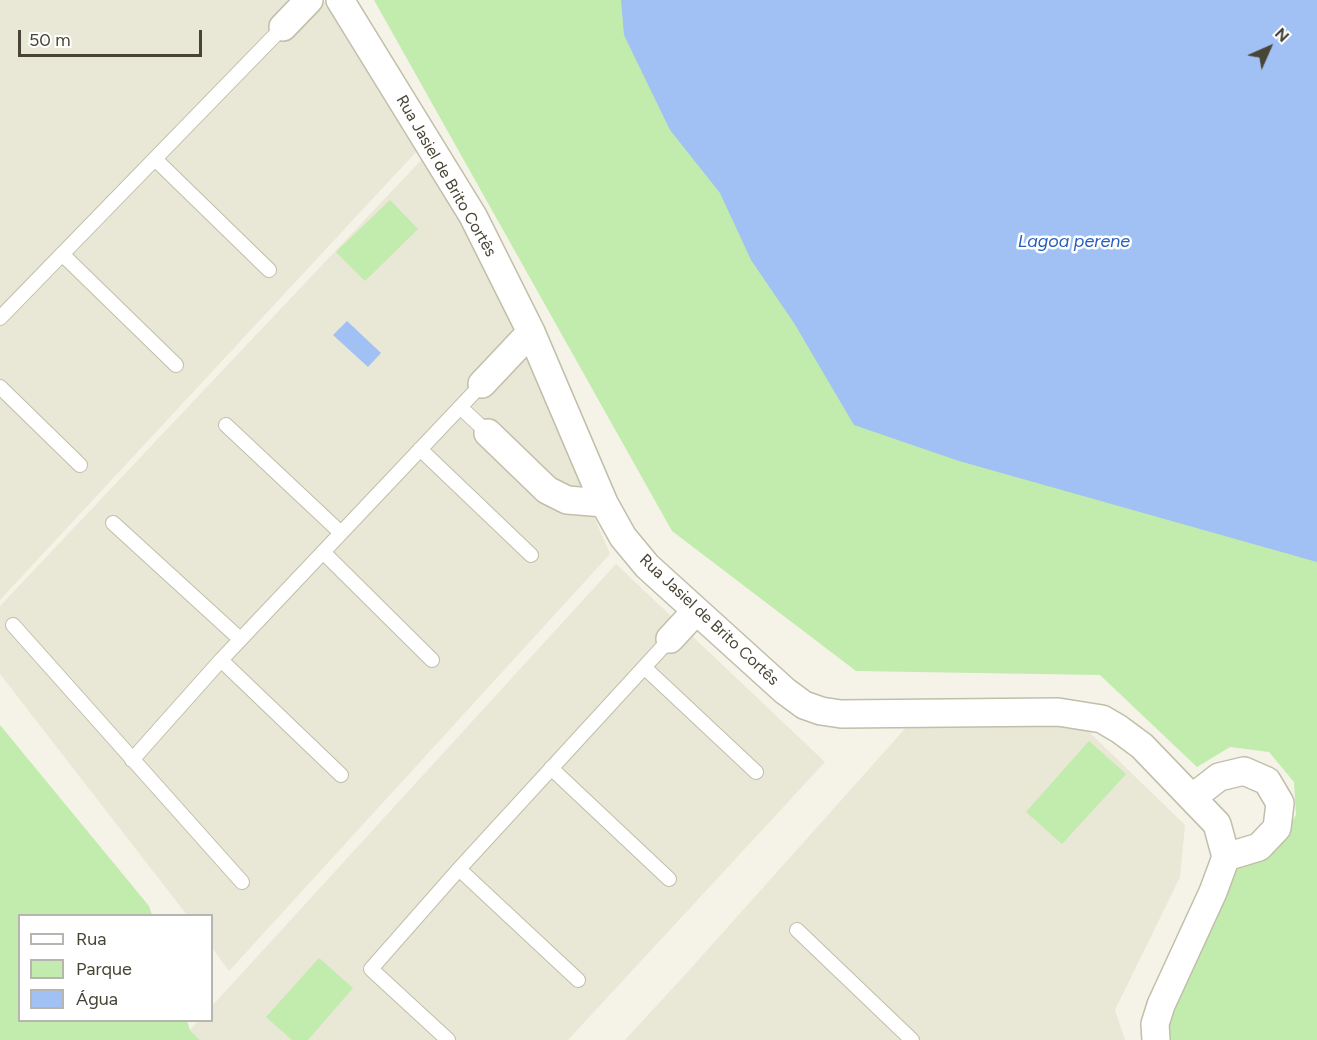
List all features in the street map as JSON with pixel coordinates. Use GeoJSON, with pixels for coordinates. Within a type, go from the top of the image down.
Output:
{"type":"FeatureCollection","features":[{"type":"Feature","properties":{"kind":"street"},"geometry":{"type":"LineString","coordinates":[[283,27],[309,0]]}},
{"type":"Feature","properties":{"kind":"street","name":"Rua Jasiel de Brito Cortês"},"geometry":{"type":"LineString","coordinates":[[340,0],[473,216],[531,332],[604,502],[624,537],[647,566],[785,691],[804,705],[821,711],[841,714],[1058,712],[1102,719],[1142,746],[1217,824],[1226,858]]}},
{"type":"Feature","properties":{"kind":"street"},"geometry":{"type":"LineString","coordinates":[[482,384],[531,332]]}},
{"type":"Feature","properties":{"kind":"street"},"geometry":{"type":"LineString","coordinates":[[488,433],[547,490],[567,500],[604,502]]}},
{"type":"Feature","properties":{"kind":"street"},"geometry":{"type":"LineString","coordinates":[[670,639],[696,611]]}},
{"type":"Feature","properties":{"kind":"street"},"geometry":{"type":"LineString","coordinates":[[1156,1040],[1155,1024],[1161,1005],[1226,858],[1259,847],[1277,828],[1280,803],[1268,781],[1244,771],[1219,777],[1192,798]]}},
{"type":"Feature","properties":{"kind":"lane"},"geometry":{"type":"LineString","coordinates":[[0,318],[283,27]]}},
{"type":"Feature","properties":{"kind":"lane"},"geometry":{"type":"LineString","coordinates":[[155,159],[269,270]]}},
{"type":"Feature","properties":{"kind":"lane"},"geometry":{"type":"LineString","coordinates":[[62,254],[176,365]]}},
{"type":"Feature","properties":{"kind":"lane"},"geometry":{"type":"LineString","coordinates":[[132,760],[240,639],[482,384]]}},
{"type":"Feature","properties":{"kind":"lane"},"geometry":{"type":"LineString","coordinates":[[0,387],[80,465]]}},
{"type":"Feature","properties":{"kind":"lane"},"geometry":{"type":"LineString","coordinates":[[460,407],[488,433]]}},
{"type":"Feature","properties":{"kind":"lane"},"geometry":{"type":"LineString","coordinates":[[226,425],[341,533]]}},
{"type":"Feature","properties":{"kind":"lane"},"geometry":{"type":"LineString","coordinates":[[420,449],[531,555]]}},
{"type":"Feature","properties":{"kind":"lane"},"geometry":{"type":"LineString","coordinates":[[113,523],[240,639]]}},
{"type":"Feature","properties":{"kind":"lane"},"geometry":{"type":"LineString","coordinates":[[323,552],[432,660]]}},
{"type":"Feature","properties":{"kind":"lane"},"geometry":{"type":"LineString","coordinates":[[13,625],[242,882]]}},
{"type":"Feature","properties":{"kind":"lane"},"geometry":{"type":"LineString","coordinates":[[448,1040],[371,969],[459,869],[670,639]]}},
{"type":"Feature","properties":{"kind":"lane"},"geometry":{"type":"LineString","coordinates":[[221,660],[341,774]]}},
{"type":"Feature","properties":{"kind":"lane"},"geometry":{"type":"LineString","coordinates":[[644,667],[756,772]]}},
{"type":"Feature","properties":{"kind":"lane"},"geometry":{"type":"LineString","coordinates":[[551,768],[669,879]]}},
{"type":"Feature","properties":{"kind":"lane"},"geometry":{"type":"LineString","coordinates":[[459,869],[578,980]]}},
{"type":"Feature","properties":{"kind":"lane"},"geometry":{"type":"LineString","coordinates":[[797,930],[912,1040]]}},
{"type":"Feature","properties":{"kind":"shaded area"},"geometry":{"type":"Polygon","coordinates":[[[0,0],[323,0],[416,152],[0,600],[0,0]]]}},
{"type":"Feature","properties":{"kind":"shaded area"},"geometry":{"type":"Polygon","coordinates":[[[425,156],[512,313],[526,358],[610,554],[229,971],[213,949],[213,914],[186,914],[0,674],[0,606],[425,156]]]}},
{"type":"Feature","properties":{"kind":"shaded area"},"geometry":{"type":"Polygon","coordinates":[[[616,564],[825,762],[568,1040],[200,1040],[190,1030],[197,1022],[213,1022],[213,1005],[616,564]]]}},
{"type":"Feature","properties":{"kind":"shaded area"},"geometry":{"type":"Polygon","coordinates":[[[911,722],[1083,726],[1185,825],[1180,877],[1115,1010],[1125,1040],[625,1040],[693,966],[911,722]]]}},
{"type":"Feature","properties":{"kind":"green space"},"geometry":{"type":"Polygon","coordinates":[[[374,0],[1317,0],[1317,1040],[1157,1040],[1237,861],[1275,848],[1296,815],[1294,782],[1269,752],[1230,747],[1197,767],[1100,675],[856,671],[672,531],[374,0]]]}},
{"type":"Feature","properties":{"kind":"green space"},"geometry":{"type":"Polygon","coordinates":[[[390,200],[418,229],[365,281],[336,252],[390,200]]]}},
{"type":"Feature","properties":{"kind":"green space"},"geometry":{"type":"Polygon","coordinates":[[[0,725],[149,906],[152,914],[18,914],[18,1022],[187,1022],[190,1030],[200,1040],[0,1040],[0,725]]]}},
{"type":"Feature","properties":{"kind":"green space"},"geometry":{"type":"Polygon","coordinates":[[[1089,741],[1126,774],[1062,844],[1026,812],[1089,741]]]}},
{"type":"Feature","properties":{"kind":"green space"},"geometry":{"type":"Polygon","coordinates":[[[319,958],[353,988],[308,1040],[292,1040],[266,1017],[319,958]]]}},
{"type":"Feature","properties":{"kind":"water","name":"Lagoa perene"},"geometry":{"type":"Polygon","coordinates":[[[621,0],[1317,0],[1317,562],[959,461],[854,425],[794,323],[751,260],[720,193],[670,130],[624,35],[621,0]]]}},
{"type":"Feature","properties":{"kind":"water"},"geometry":{"type":"Polygon","coordinates":[[[347,321],[381,353],[368,367],[333,335],[347,321]]]}}]}
